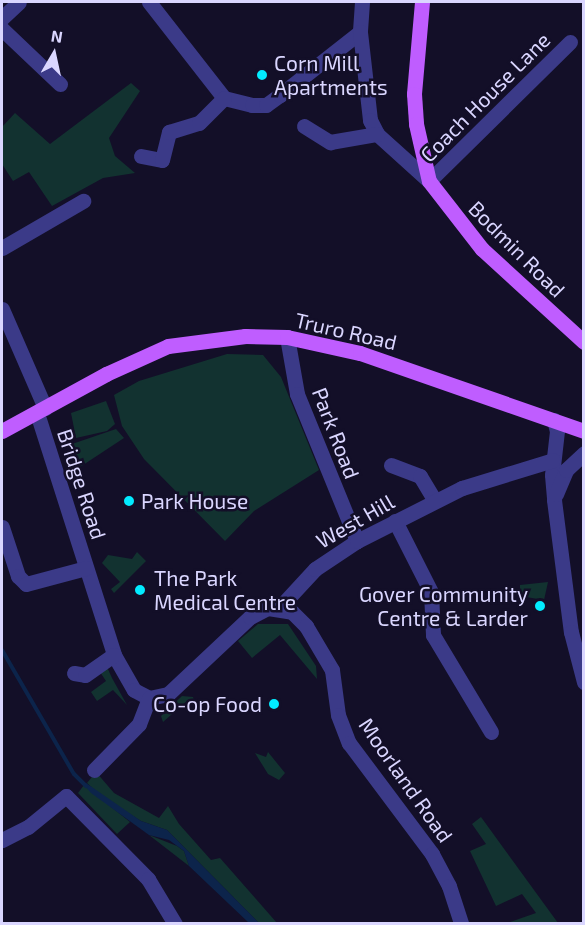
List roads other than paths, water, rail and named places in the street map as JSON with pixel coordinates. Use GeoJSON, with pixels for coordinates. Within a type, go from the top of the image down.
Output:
{"type":"FeatureCollection","features":[{"type":"Feature","properties":{"kind":"main road","name":"Bodmin Road"},"geometry":{"type":"LineString","coordinates":[[422,2],[414,94],[416,124],[429,181],[482,249],[584,342]]}},
{"type":"Feature","properties":{"kind":"main road","name":"Truro Road"},"geometry":{"type":"LineString","coordinates":[[2,431],[114,370],[168,346],[219,336],[287,337],[360,353],[584,431]]}},
{"type":"Feature","properties":{"kind":"street"},"geometry":{"type":"LineString","coordinates":[[2,18],[19,2]]}},
{"type":"Feature","properties":{"kind":"street"},"geometry":{"type":"LineString","coordinates":[[149,2],[224,98],[266,105],[360,32]]}},
{"type":"Feature","properties":{"kind":"street"},"geometry":{"type":"LineString","coordinates":[[362,2],[360,32],[367,109],[377,134],[429,181]]}},
{"type":"Feature","properties":{"kind":"street"},"geometry":{"type":"LineString","coordinates":[[2,29],[60,84]]}},
{"type":"Feature","properties":{"kind":"street","name":"Coach House Lane"},"geometry":{"type":"LineString","coordinates":[[429,181],[570,42]]}},
{"type":"Feature","properties":{"kind":"street"},"geometry":{"type":"LineString","coordinates":[[141,156],[162,160],[169,132],[200,123],[224,98]]}},
{"type":"Feature","properties":{"kind":"street"},"geometry":{"type":"LineString","coordinates":[[304,126],[330,142],[377,134]]}},
{"type":"Feature","properties":{"kind":"street"},"geometry":{"type":"LineString","coordinates":[[2,248],[83,201]]}},
{"type":"Feature","properties":{"kind":"street","name":"Bridge Road"},"geometry":{"type":"LineString","coordinates":[[2,309],[41,411],[86,568],[114,655],[134,690],[149,698]]}},
{"type":"Feature","properties":{"kind":"street","name":"Park Road"},"geometry":{"type":"LineString","coordinates":[[287,337],[297,394],[357,541]]}},
{"type":"Feature","properties":{"kind":"street"},"geometry":{"type":"LineString","coordinates":[[554,420],[557,441],[553,460],[554,500],[572,632],[584,682]]}},
{"type":"Feature","properties":{"kind":"street"},"geometry":{"type":"LineString","coordinates":[[554,500],[559,482],[584,453]]}},
{"type":"Feature","properties":{"kind":"street","name":"West Hill"},"geometry":{"type":"LineString","coordinates":[[149,698],[168,694],[245,620],[268,608],[279,608],[315,569],[357,541],[470,485],[553,460]]}},
{"type":"Feature","properties":{"kind":"street","name":"West Hill"},"geometry":{"type":"LineString","coordinates":[[391,465],[420,476],[435,501]]}},
{"type":"Feature","properties":{"kind":"street"},"geometry":{"type":"LineString","coordinates":[[395,521],[431,592],[433,635],[491,732]]}},
{"type":"Feature","properties":{"kind":"street","name":"Bridge Road"},"geometry":{"type":"LineString","coordinates":[[2,527],[18,576],[26,584],[86,568]]}},
{"type":"Feature","properties":{"kind":"street","name":"Moorland Road"},"geometry":{"type":"LineString","coordinates":[[279,608],[300,618],[328,662],[349,743],[432,854],[449,886],[461,924]]}},
{"type":"Feature","properties":{"kind":"street"},"geometry":{"type":"LineString","coordinates":[[74,673],[85,675],[114,655]]}},
{"type":"Feature","properties":{"kind":"street"},"geometry":{"type":"LineString","coordinates":[[94,770],[139,724],[149,698]]}},
{"type":"Feature","properties":{"kind":"street"},"geometry":{"type":"LineString","coordinates":[[2,840],[28,827],[66,796],[148,879],[175,924]]}},
{"type":"Feature","properties":{"kind":"water"},"geometry":{"type":"Polygon","coordinates":[[[86,783],[141,821],[167,830],[259,923],[249,923],[189,866],[184,851],[169,840],[149,835],[91,793],[84,785],[86,783]]]}},
{"type":"Feature","properties":{"kind":"waterway"},"geometry":{"type":"LineString","coordinates":[[2,650],[74,774],[86,786]]}},
{"type":"Feature","properties":{"kind":"place","name":"Corn Mill Apartments"},"geometry":{"type":"Point","coordinates":[262,75]}},
{"type":"Feature","properties":{"kind":"place","name":"Park House"},"geometry":{"type":"Point","coordinates":[129,501]}},
{"type":"Feature","properties":{"kind":"place","name":"The Park Medical Centre"},"geometry":{"type":"Point","coordinates":[140,590]}},
{"type":"Feature","properties":{"kind":"place","name":"Gover Community Centre & Larder"},"geometry":{"type":"Point","coordinates":[540,606]}},
{"type":"Feature","properties":{"kind":"place","name":"Co-op Food"},"geometry":{"type":"Point","coordinates":[274,704]}}]}
